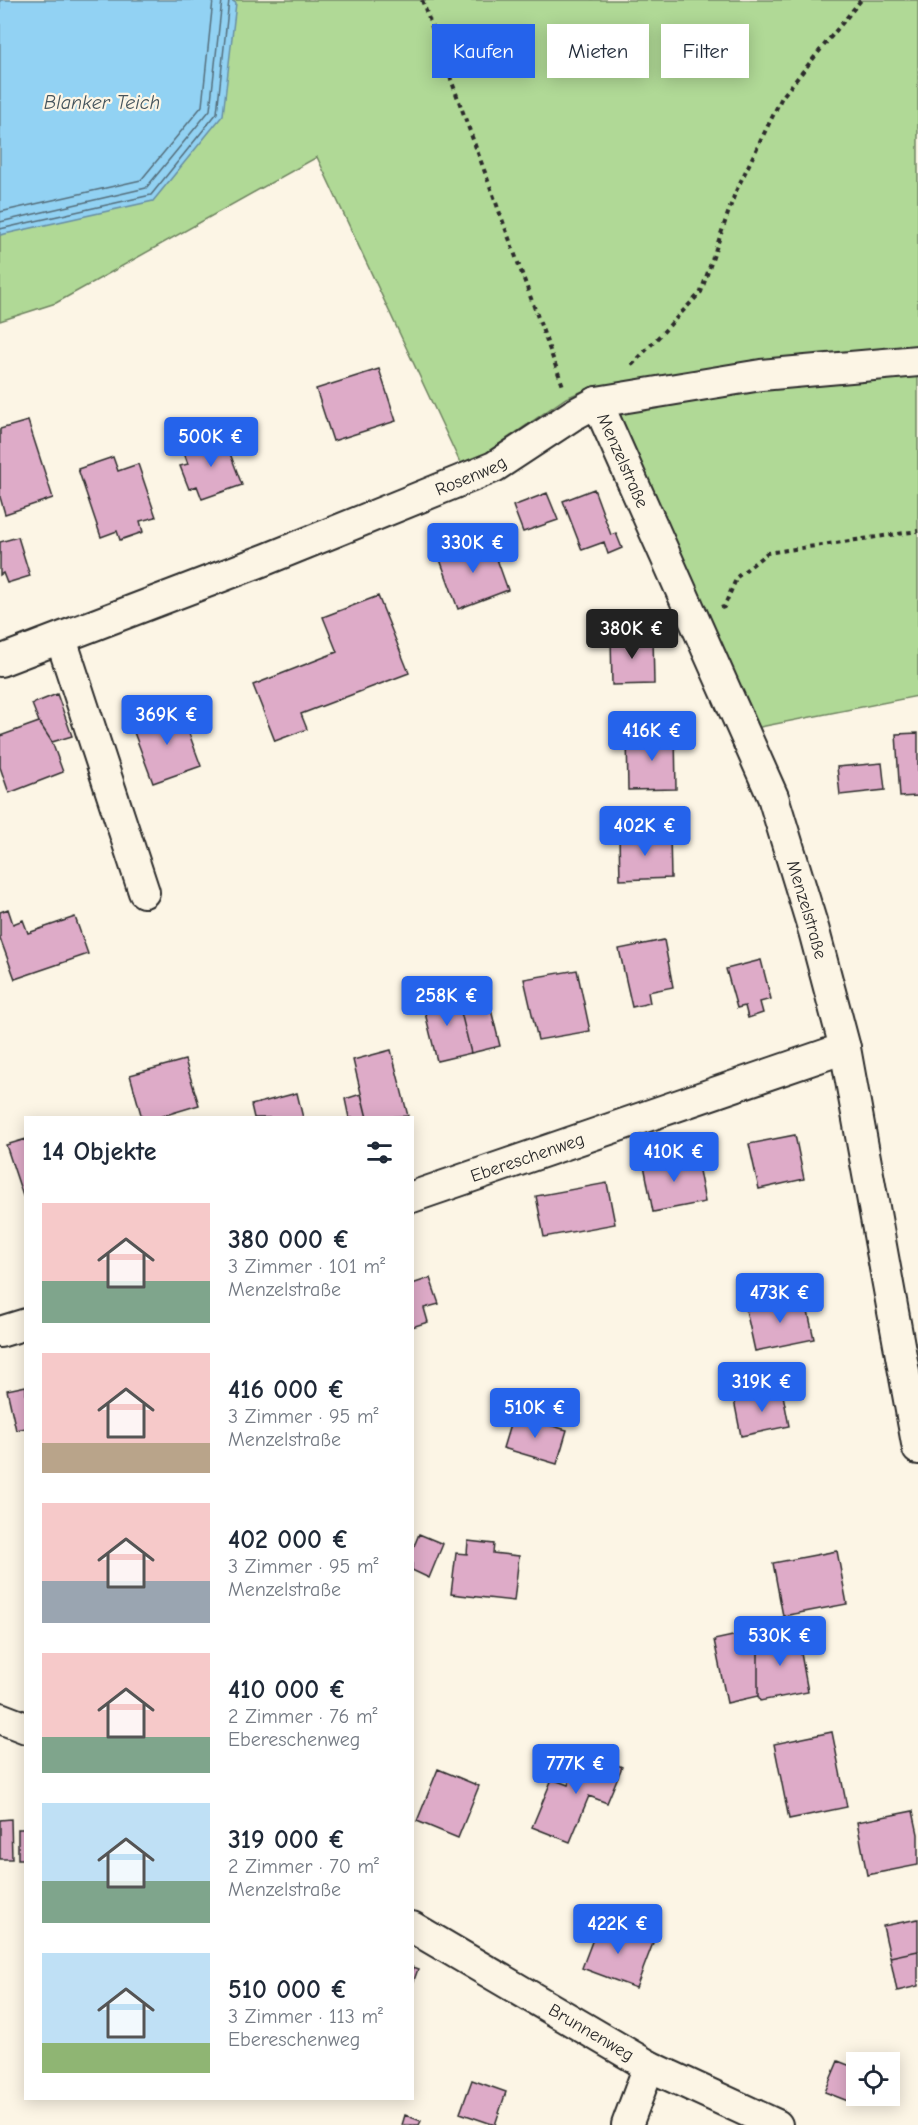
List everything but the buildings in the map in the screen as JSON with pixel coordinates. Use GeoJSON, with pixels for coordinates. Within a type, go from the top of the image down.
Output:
{"type":"FeatureCollection","features":[{"type":"Feature","properties":{"kind":"street","name":"Rosenweg"},"geometry":{"type":"LineString","coordinates":[[0,662],[267,559],[494,467],[585,408],[762,375],[918,361]]}},
{"type":"Feature","properties":{"kind":"street","name":"Menzelstraße"},"geometry":{"type":"LineString","coordinates":[[585,408],[694,620],[773,797],[814,932],[844,1048],[918,1449]]}},
{"type":"Feature","properties":{"kind":"street"},"geometry":{"type":"LineString","coordinates":[[61,639],[144,891]]}},
{"type":"Feature","properties":{"kind":"street","name":"Ebereschenweg"},"geometry":{"type":"LineString","coordinates":[[414,1196],[844,1048]]}},
{"type":"Feature","properties":{"kind":"street"},"geometry":{"type":"LineString","coordinates":[[0,1332],[24,1325]]}},
{"type":"Feature","properties":{"kind":"street"},"geometry":{"type":"LineString","coordinates":[[0,1718],[24,1727]]}},
{"type":"Feature","properties":{"kind":"street","name":"Brunnenweg"},"geometry":{"type":"LineString","coordinates":[[414,1928],[649,2066],[777,2125]]}},
{"type":"Feature","properties":{"kind":"street"},"geometry":{"type":"LineString","coordinates":[[627,2125],[649,2066]]}},
{"type":"Feature","properties":{"kind":"path"},"geometry":{"type":"LineString","coordinates":[[422,0],[585,408]]}},
{"type":"Feature","properties":{"kind":"path"},"geometry":{"type":"LineString","coordinates":[[629,368],[701,292],[735,193],[782,97],[861,0]]}},
{"type":"Feature","properties":{"kind":"path"},"geometry":{"type":"LineString","coordinates":[[694,620],[724,607],[737,577],[767,553],[918,531]]}},
{"type":"Feature","properties":{"kind":"green space"},"geometry":{"type":"Polygon","coordinates":[[[0,0],[918,0],[918,696],[740,731],[590,388],[566,398],[463,469],[317,157],[56,303],[0,321],[0,0]]]}},
{"type":"Feature","properties":{"kind":"water","name":"Blanker Teich"},"geometry":{"type":"Polygon","coordinates":[[[0,0],[231,0],[236,3],[223,115],[153,201],[0,235],[0,0]]]}}]}
